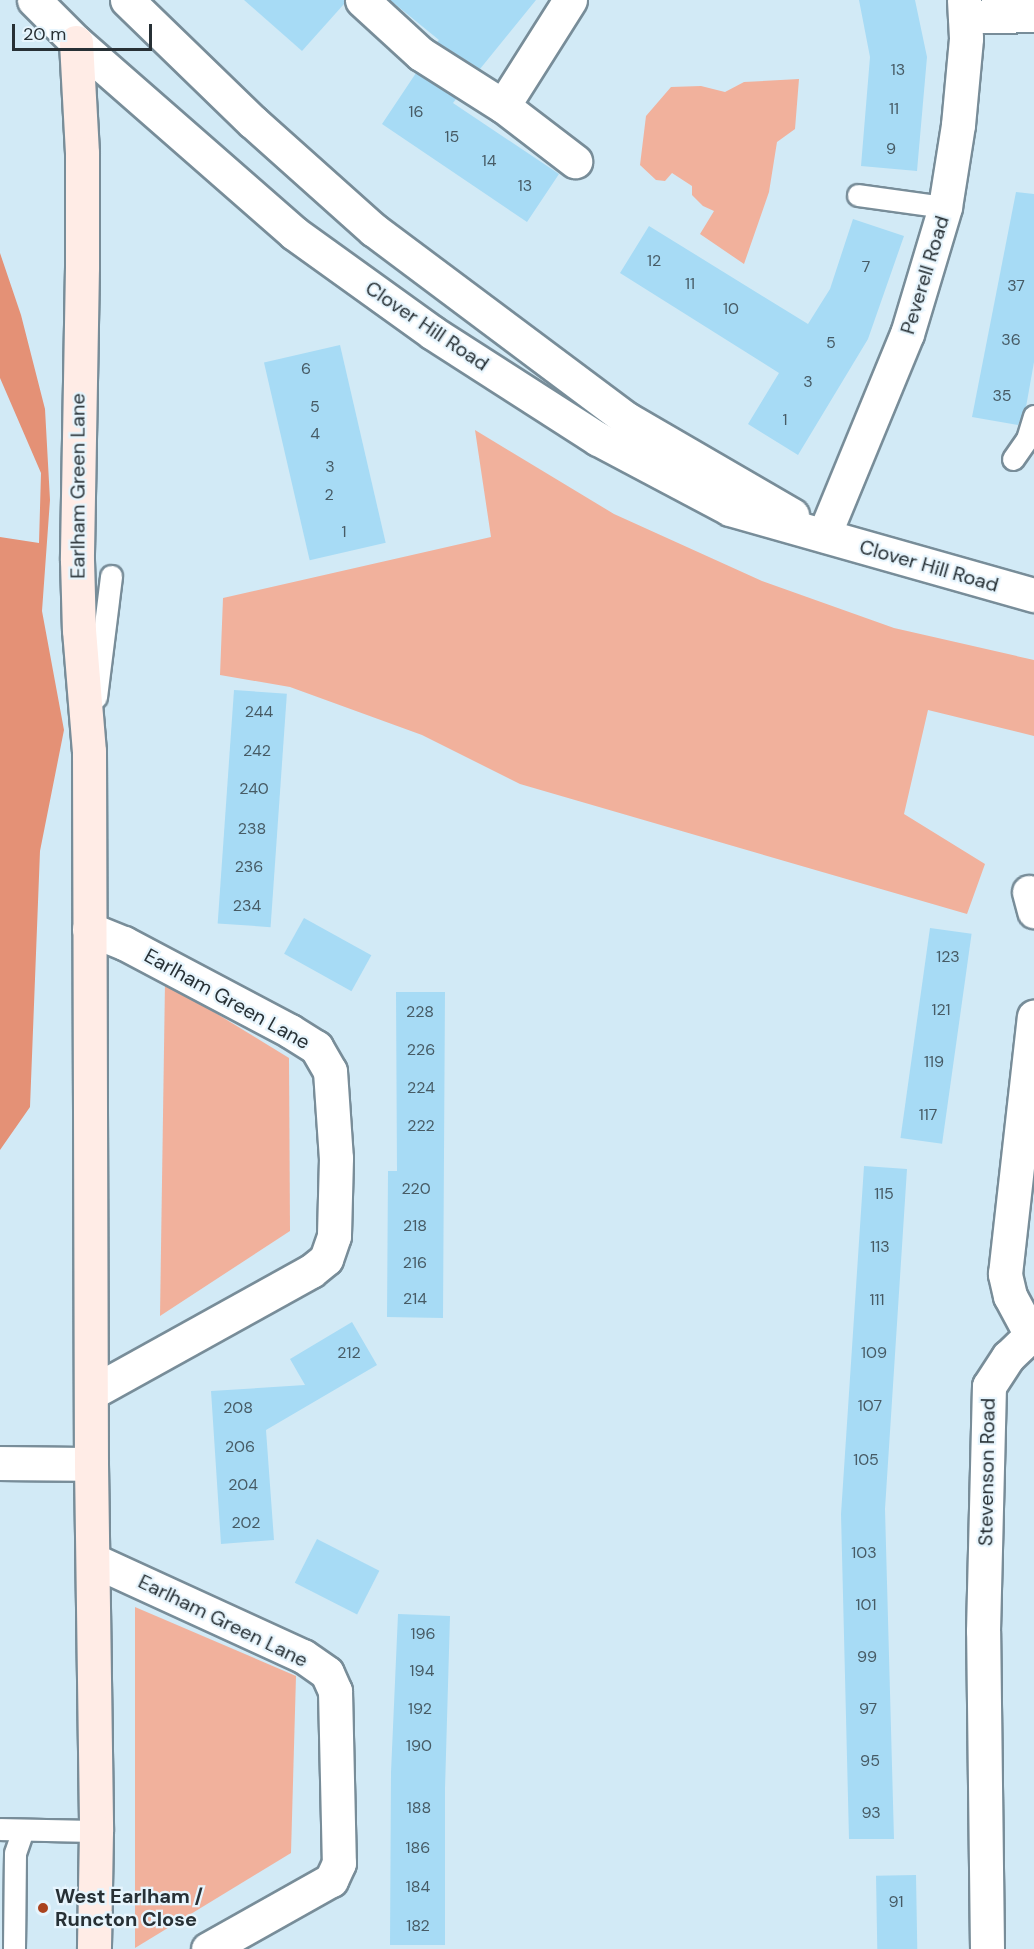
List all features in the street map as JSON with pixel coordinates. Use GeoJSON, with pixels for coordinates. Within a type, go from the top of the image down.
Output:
{"type":"FeatureCollection","features":[{"type":"Feature","properties":{"kind":"street","name":"Clover Hill Road"},"geometry":{"type":"LineString","coordinates":[[34,0],[76,42],[294,233],[433,333],[598,439],[730,510],[1034,595]]}},
{"type":"Feature","properties":{"kind":"street","name":"Clover Hill Road"},"geometry":{"type":"LineString","coordinates":[[60,0],[76,42]]}},
{"type":"Feature","properties":{"kind":"street","name":"Clover Hill Road"},"geometry":{"type":"LineString","coordinates":[[127,0],[253,122],[374,230],[627,419],[824,535]]}},
{"type":"Feature","properties":{"kind":"street"},"geometry":{"type":"LineString","coordinates":[[362,0],[421,54],[503,106],[575,161]]}},
{"type":"Feature","properties":{"kind":"street"},"geometry":{"type":"LineString","coordinates":[[503,106],[570,0]]}},
{"type":"Feature","properties":{"kind":"street","name":"Peverell Road"},"geometry":{"type":"LineString","coordinates":[[824,535],[908,334],[945,207],[958,125],[965,8]]}},
{"type":"Feature","properties":{"kind":"street"},"geometry":{"type":"LineString","coordinates":[[965,8],[1034,15]]}},
{"type":"Feature","properties":{"kind":"street","name":"Earlham Green Lane"},"geometry":{"type":"LineString","coordinates":[[76,42],[82,153],[77,560],[79,630],[89,751],[93,1392],[91,1464],[96,1831],[94,1949]]}},
{"type":"Feature","properties":{"kind":"street","name":"Earlham Green Lane"},"geometry":{"type":"LineString","coordinates":[[89,929],[124,944],[290,1030],[316,1047],[330,1071],[336,1158],[334,1236],[326,1259],[311,1271],[93,1392]]}},
{"type":"Feature","properties":{"kind":"street","name":"Stevenson Road"},"geometry":{"type":"LineString","coordinates":[[987,1949],[983,1631],[989,1386],[1008,1357],[1032,1335],[1010,1296],[1005,1274],[1034,1017]]}},
{"type":"Feature","properties":{"kind":"street"},"geometry":{"type":"LineString","coordinates":[[0,1463],[91,1464]]}},
{"type":"Feature","properties":{"kind":"street","name":"Earlham Green Lane"},"geometry":{"type":"LineString","coordinates":[[93,1560],[303,1656],[327,1673],[335,1691],[339,1863],[332,1880],[208,1949]]}},
{"type":"Feature","properties":{"kind":"lane"},"geometry":{"type":"LineString","coordinates":[[858,195],[945,207]]}},
{"type":"Feature","properties":{"kind":"lane"},"geometry":{"type":"LineString","coordinates":[[1013,459],[1027,440],[1034,416]]}},
{"type":"Feature","properties":{"kind":"lane"},"geometry":{"type":"LineString","coordinates":[[89,751],[111,576]]}},
{"type":"Feature","properties":{"kind":"lane"},"geometry":{"type":"LineString","coordinates":[[0,1829],[96,1831]]}},
{"type":"Feature","properties":{"kind":"lane"},"geometry":{"type":"LineString","coordinates":[[14,1949],[15,1852],[23,1830]]}},
{"type":"Feature","properties":{"kind":"shaded area"},"geometry":{"type":"Polygon","coordinates":[[[799,79],[795,129],[777,142],[769,192],[744,264],[700,234],[714,211],[703,206],[692,195],[692,186],[672,173],[665,181],[656,180],[640,165],[646,116],[671,87],[701,86],[725,92],[744,82],[799,79]]]}},
{"type":"Feature","properties":{"kind":"shaded area"},"geometry":{"type":"Polygon","coordinates":[[[0,253],[21,315],[45,409],[50,500],[42,611],[64,730],[40,851],[30,1107],[0,1150],[0,537],[39,543],[41,473],[0,378],[0,253]]]}},
{"type":"Feature","properties":{"kind":"shaded area"},"geometry":{"type":"Polygon","coordinates":[[[475,430],[614,514],[762,581],[894,628],[1034,660],[1034,736],[928,710],[904,814],[985,864],[967,914],[520,784],[422,735],[290,687],[220,675],[223,598],[491,537],[475,430]]]}},
{"type":"Feature","properties":{"kind":"shaded area"},"geometry":{"type":"Polygon","coordinates":[[[165,982],[289,1058],[290,1231],[160,1316],[165,982]]]}},
{"type":"Feature","properties":{"kind":"shaded area"},"geometry":{"type":"Polygon","coordinates":[[[135,1607],[296,1676],[291,1853],[135,1948],[135,1607]]]}},
{"type":"Feature","properties":{"kind":"building"},"geometry":{"type":"Polygon","coordinates":[[[244,0],[344,0],[344,4],[302,51],[244,0]]]}},
{"type":"Feature","properties":{"kind":"building"},"geometry":{"type":"Polygon","coordinates":[[[390,0],[536,0],[480,69],[437,42],[439,40],[390,0]]]}},
{"type":"Feature","properties":{"kind":"building"},"geometry":{"type":"Polygon","coordinates":[[[859,0],[915,0],[927,57],[917,171],[861,166],[870,57],[859,0]]]}},
{"type":"Feature","properties":{"kind":"building"},"geometry":{"type":"Polygon","coordinates":[[[416,73],[456,99],[453,103],[559,174],[527,222],[382,124],[416,73]]]}},
{"type":"Feature","properties":{"kind":"building"},"geometry":{"type":"Polygon","coordinates":[[[1016,192],[1034,194],[1034,362],[1026,407],[1018,425],[972,417],[1016,192]]]}},
{"type":"Feature","properties":{"kind":"building"},"geometry":{"type":"Polygon","coordinates":[[[853,219],[904,236],[868,339],[798,455],[748,424],[779,373],[620,273],[649,226],[808,324],[830,289],[853,219]]]}},
{"type":"Feature","properties":{"kind":"building"},"geometry":{"type":"Polygon","coordinates":[[[340,345],[386,543],[310,560],[264,363],[340,345]]]}},
{"type":"Feature","properties":{"kind":"building"},"geometry":{"type":"Polygon","coordinates":[[[234,690],[287,694],[271,927],[218,923],[234,690]]]}},
{"type":"Feature","properties":{"kind":"building"},"geometry":{"type":"Polygon","coordinates":[[[304,918],[371,955],[351,991],[284,954],[304,918]]]}},
{"type":"Feature","properties":{"kind":"building"},"geometry":{"type":"Polygon","coordinates":[[[930,928],[972,934],[942,1144],[900,1138],[930,928]]]}},
{"type":"Feature","properties":{"kind":"building"},"geometry":{"type":"Polygon","coordinates":[[[396,992],[445,992],[443,1318],[387,1317],[388,1171],[397,1171],[396,992]]]}},
{"type":"Feature","properties":{"kind":"building"},"geometry":{"type":"Polygon","coordinates":[[[864,1166],[907,1169],[885,1509],[894,1839],[849,1839],[841,1514],[864,1166]]]}},
{"type":"Feature","properties":{"kind":"building"},"geometry":{"type":"Polygon","coordinates":[[[352,1322],[377,1365],[266,1430],[274,1540],[221,1544],[211,1391],[305,1385],[290,1359],[352,1322]]]}},
{"type":"Feature","properties":{"kind":"building"},"geometry":{"type":"Polygon","coordinates":[[[317,1539],[379,1571],[357,1614],[295,1583],[317,1539]]]}},
{"type":"Feature","properties":{"kind":"building"},"geometry":{"type":"Polygon","coordinates":[[[398,1614],[450,1616],[445,1789],[445,1945],[390,1945],[391,1772],[398,1614]]]}},
{"type":"Feature","properties":{"kind":"building"},"geometry":{"type":"Polygon","coordinates":[[[916,1875],[917,1949],[877,1949],[876,1876],[916,1875]]]}},
{"type":"Feature","properties":{"kind":"place","name":"West Earlham / Runcton Close"},"geometry":{"type":"Point","coordinates":[43,1908]}}]}
